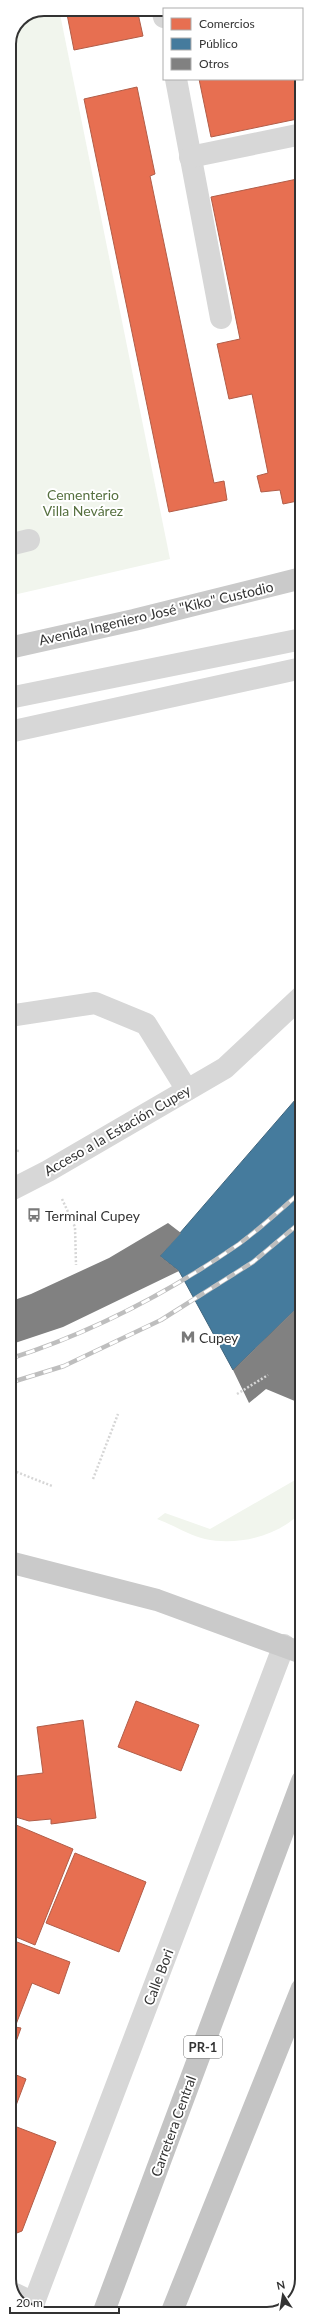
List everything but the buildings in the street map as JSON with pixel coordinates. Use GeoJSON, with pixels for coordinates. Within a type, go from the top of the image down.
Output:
{"type":"FeatureCollection","features":[{"type":"Feature","properties":{"kind":"highway","name":"Carretera Central"},"geometry":{"type":"LineString","coordinates":[[106,2307],[295,1800]]}},
{"type":"Feature","properties":{"kind":"highway"},"geometry":{"type":"LineString","coordinates":[[174,2307],[295,2005]]}},
{"type":"Feature","properties":{"kind":"main road","name":"Avenida Ingeniero José \"Kiko\" Custodio"},"geometry":{"type":"LineString","coordinates":[[16,646],[134,620],[295,580]]}},
{"type":"Feature","properties":{"kind":"main road"},"geometry":{"type":"LineString","coordinates":[[16,1564],[157,1600],[293,1649]]}},
{"type":"Feature","properties":{"kind":"street"},"geometry":{"type":"LineString","coordinates":[[176,80],[221,318]]}},
{"type":"Feature","properties":{"kind":"street"},"geometry":{"type":"LineString","coordinates":[[190,157],[295,135]]}},
{"type":"Feature","properties":{"kind":"street"},"geometry":{"type":"LineString","coordinates":[[16,697],[295,640]]}},
{"type":"Feature","properties":{"kind":"street"},"geometry":{"type":"LineString","coordinates":[[16,730],[295,670]]}},
{"type":"Feature","properties":{"kind":"street"},"geometry":{"type":"LineString","coordinates":[[16,1015],[95,1003],[146,1024],[187,1090]]}},
{"type":"Feature","properties":{"kind":"street","name":"Acceso a la Estación Cupey"},"geometry":{"type":"LineString","coordinates":[[16,1187],[48,1171],[225,1068],[295,1003]]}},
{"type":"Feature","properties":{"kind":"street","name":"Calle Bori"},"geometry":{"type":"LineString","coordinates":[[27,2300],[293,1649]]}},
{"type":"Feature","properties":{"kind":"path"},"geometry":{"type":"LineString","coordinates":[[237,1394],[268,1375]]}},
{"type":"Feature","properties":{"kind":"path"},"geometry":{"type":"LineString","coordinates":[[93,1479],[118,1414]]}},
{"type":"Feature","properties":{"kind":"path"},"geometry":{"type":"LineString","coordinates":[[16,1472],[52,1486]]}},
{"type":"Feature","properties":{"kind":"green space","name":"Cementerio Villa Nevárez"},"geometry":{"type":"Polygon","coordinates":[[[60,16],[170,559],[16,594],[16,44],[18,33],[21,28],[33,18],[60,16]]]}},
{"type":"Feature","properties":{"kind":"green space"},"geometry":{"type":"Polygon","coordinates":[[[295,1480],[295,1518],[282,1527],[258,1537],[231,1541],[205,1539],[157,1519],[165,1513],[210,1529],[295,1480]]]}},
{"type":"Feature","properties":{"kind":"railway"},"geometry":{"type":"LineString","coordinates":[[16,1357],[40,1349],[99,1324],[185,1279],[239,1244],[295,1197]]}},
{"type":"Feature","properties":{"kind":"railway"},"geometry":{"type":"LineString","coordinates":[[16,1381],[64,1366],[161,1320],[253,1262],[295,1227]]}},
{"type":"Feature","properties":{"kind":"place","name":"Terminal Cupey"},"geometry":{"type":"Point","coordinates":[34,1215]}},
{"type":"Feature","properties":{"kind":"place","name":"Cupey"},"geometry":{"type":"Point","coordinates":[188,1337]}}]}
